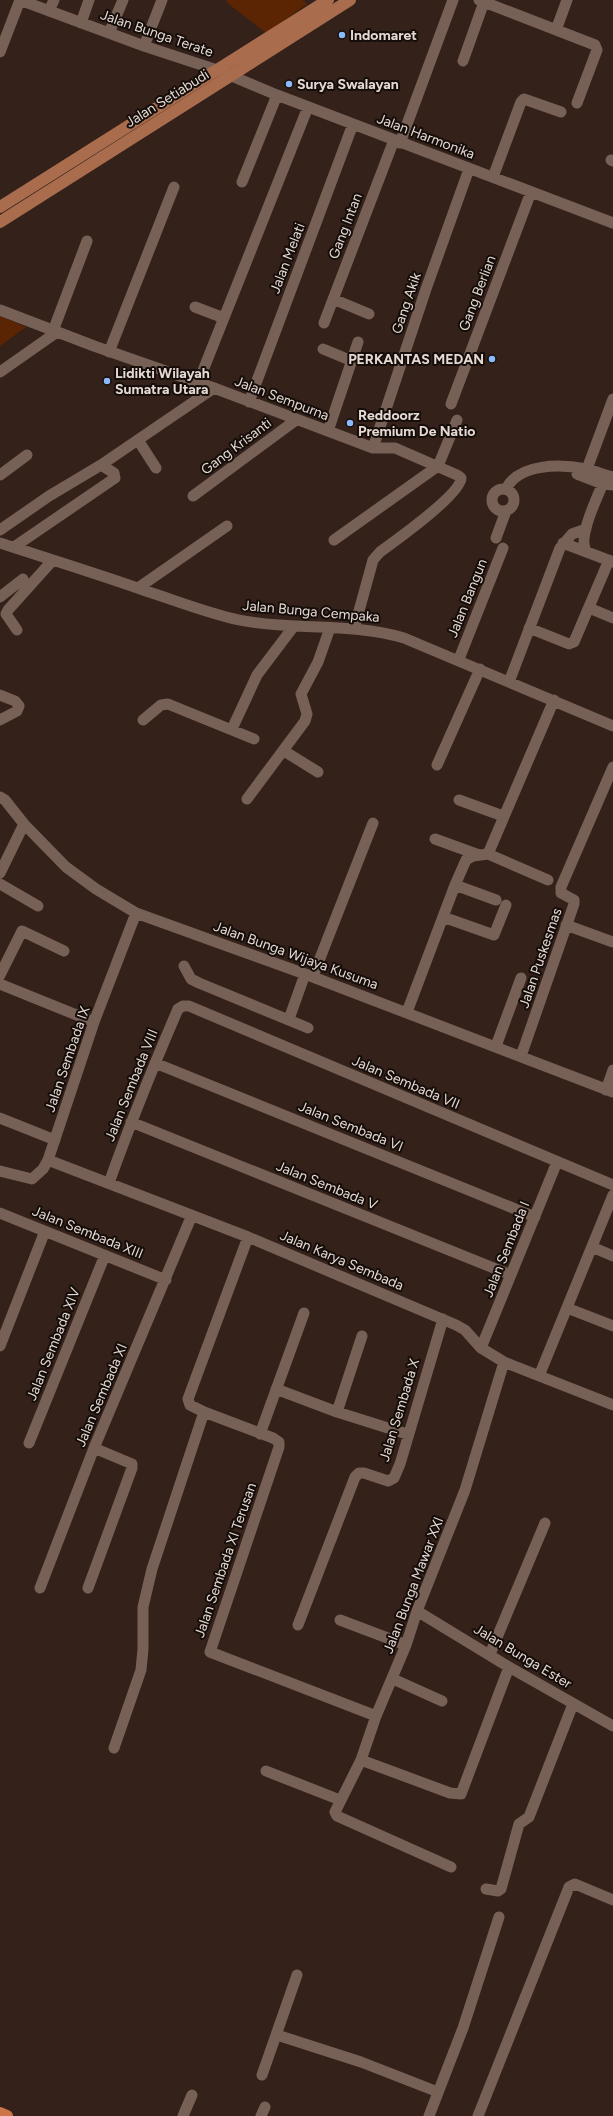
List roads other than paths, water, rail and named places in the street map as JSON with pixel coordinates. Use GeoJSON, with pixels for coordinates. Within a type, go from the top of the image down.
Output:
{"type":"FeatureCollection","features":[{"type":"Feature","properties":{"kind":"highway"},"geometry":{"type":"LineString","coordinates":[[0,2113],[7,2116]]}},
{"type":"Feature","properties":{"kind":"main road","name":"Jalan Setiabudi"},"geometry":{"type":"LineString","coordinates":[[0,207],[328,0]]}},
{"type":"Feature","properties":{"kind":"main road","name":"Jalan Setiabudi"},"geometry":{"type":"LineString","coordinates":[[0,222],[350,0]]}},
{"type":"Feature","properties":{"kind":"street","name":"Jalan Bunga Terate"},"geometry":{"type":"LineString","coordinates":[[20,0],[144,46],[217,70],[230,77]]}},
{"type":"Feature","properties":{"kind":"street"},"geometry":{"type":"LineString","coordinates":[[0,52],[20,0]]}},
{"type":"Feature","properties":{"kind":"street"},"geometry":{"type":"LineString","coordinates":[[49,11],[54,0]]}},
{"type":"Feature","properties":{"kind":"street"},"geometry":{"type":"LineString","coordinates":[[81,23],[89,0]]}},
{"type":"Feature","properties":{"kind":"street"},"geometry":{"type":"LineString","coordinates":[[110,33],[123,0]]}},
{"type":"Feature","properties":{"kind":"street"},"geometry":{"type":"LineString","coordinates":[[144,46],[162,0]]}},
{"type":"Feature","properties":{"kind":"street","name":"Gang Intan"},"geometry":{"type":"LineString","coordinates":[[324,323],[332,299],[453,0]]}},
{"type":"Feature","properties":{"kind":"street"},"geometry":{"type":"LineString","coordinates":[[556,30],[568,0]]}},
{"type":"Feature","properties":{"kind":"street"},"geometry":{"type":"LineString","coordinates":[[463,61],[482,1],[596,45],[597,47],[577,102]]}},
{"type":"Feature","properties":{"kind":"street","name":"Jalan Harmonika"},"geometry":{"type":"LineString","coordinates":[[230,77],[613,223]]}},
{"type":"Feature","properties":{"kind":"street"},"geometry":{"type":"LineString","coordinates":[[242,182],[277,95]]}},
{"type":"Feature","properties":{"kind":"street"},"geometry":{"type":"LineString","coordinates":[[493,177],[521,102],[524,99],[560,112]]}},
{"type":"Feature","properties":{"kind":"street"},"geometry":{"type":"LineString","coordinates":[[198,383],[308,107]]}},
{"type":"Feature","properties":{"kind":"street","name":"Jalan Melati"},"geometry":{"type":"LineString","coordinates":[[249,402],[353,124]]}},
{"type":"Feature","properties":{"kind":"street","name":"Gang Akik"},"geometry":{"type":"LineString","coordinates":[[373,448],[426,289],[470,169]]}},
{"type":"Feature","properties":{"kind":"street"},"geometry":{"type":"LineString","coordinates":[[109,352],[174,187]]}},
{"type":"Feature","properties":{"kind":"street","name":"Gang Berlian"},"geometry":{"type":"LineString","coordinates":[[451,404],[531,192]]}},
{"type":"Feature","properties":{"kind":"street"},"geometry":{"type":"LineString","coordinates":[[0,372],[55,332],[86,241]]}},
{"type":"Feature","properties":{"kind":"street"},"geometry":{"type":"LineString","coordinates":[[332,299],[369,314]]}},
{"type":"Feature","properties":{"kind":"street"},"geometry":{"type":"LineString","coordinates":[[195,307],[224,318]]}},
{"type":"Feature","properties":{"kind":"street","name":"Jalan Sempurna"},"geometry":{"type":"LineString","coordinates":[[0,310],[109,352],[214,388],[373,448],[395,448],[457,474],[461,478],[459,485],[434,511],[376,556],[373,560],[354,629]]}},
{"type":"Feature","properties":{"kind":"street"},"geometry":{"type":"LineString","coordinates":[[328,431],[358,342]]}},
{"type":"Feature","properties":{"kind":"street"},"geometry":{"type":"LineString","coordinates":[[323,349],[352,361]]}},
{"type":"Feature","properties":{"kind":"street"},"geometry":{"type":"LineString","coordinates":[[0,530],[49,496],[101,465],[214,388]]}},
{"type":"Feature","properties":{"kind":"street"},"geometry":{"type":"LineString","coordinates":[[585,473],[613,399]]}},
{"type":"Feature","properties":{"kind":"street","name":"Gang Krisanti"},"geometry":{"type":"LineString","coordinates":[[193,496],[296,420]]}},
{"type":"Feature","properties":{"kind":"street"},"geometry":{"type":"LineString","coordinates":[[334,540],[438,466],[457,420]]}},
{"type":"Feature","properties":{"kind":"street"},"geometry":{"type":"LineString","coordinates":[[138,440],[156,468]]}},
{"type":"Feature","properties":{"kind":"street"},"geometry":{"type":"LineString","coordinates":[[0,475],[27,455]]}},
{"type":"Feature","properties":{"kind":"street"},"geometry":{"type":"LineString","coordinates":[[14,547],[115,478],[114,473],[101,465]]}},
{"type":"Feature","properties":{"kind":"street"},"geometry":{"type":"LineString","coordinates":[[506,489],[510,481],[524,472],[552,467],[566,467],[609,480],[588,523],[583,545],[586,551]]}},
{"type":"Feature","properties":{"kind":"street"},"geometry":{"type":"LineString","coordinates":[[496,538],[506,511],[513,506],[515,498],[510,491],[506,489],[497,491],[492,500],[496,509],[506,511]]}},
{"type":"Feature","properties":{"kind":"street"},"geometry":{"type":"LineString","coordinates":[[510,682],[529,628],[563,543],[588,523]]}},
{"type":"Feature","properties":{"kind":"street"},"geometry":{"type":"LineString","coordinates":[[138,588],[227,526]]}},
{"type":"Feature","properties":{"kind":"street","name":"Jalan Bunga Cempaka"},"geometry":{"type":"LineString","coordinates":[[0,543],[238,620],[263,624],[354,629],[390,634],[458,659],[613,726]]}},
{"type":"Feature","properties":{"kind":"street"},"geometry":{"type":"LineString","coordinates":[[529,628],[571,644],[576,641],[589,608],[611,561],[563,543]]}},
{"type":"Feature","properties":{"kind":"street","name":"Jalan Bangun"},"geometry":{"type":"LineString","coordinates":[[458,659],[503,548]]}},
{"type":"Feature","properties":{"kind":"street"},"geometry":{"type":"LineString","coordinates":[[17,630],[7,618],[6,614],[8,610],[52,561]]}},
{"type":"Feature","properties":{"kind":"street"},"geometry":{"type":"LineString","coordinates":[[0,597],[23,579]]}},
{"type":"Feature","properties":{"kind":"street"},"geometry":{"type":"LineString","coordinates":[[589,608],[613,618]]}},
{"type":"Feature","properties":{"kind":"street"},"geometry":{"type":"LineString","coordinates":[[232,729],[257,675],[294,626]]}},
{"type":"Feature","properties":{"kind":"street"},"geometry":{"type":"LineString","coordinates":[[247,799],[307,718],[301,694],[318,662],[330,628]]}},
{"type":"Feature","properties":{"kind":"street"},"geometry":{"type":"LineString","coordinates":[[437,765],[480,669]]}},
{"type":"Feature","properties":{"kind":"street"},"geometry":{"type":"LineString","coordinates":[[0,695],[15,701],[19,706],[18,711],[0,720]]}},
{"type":"Feature","properties":{"kind":"street"},"geometry":{"type":"LineString","coordinates":[[407,1012],[454,885],[466,860],[470,857],[483,854],[503,816],[554,700]]}},
{"type":"Feature","properties":{"kind":"street"},"geometry":{"type":"LineString","coordinates":[[143,720],[161,706],[168,704],[254,739]]}},
{"type":"Feature","properties":{"kind":"street"},"geometry":{"type":"LineString","coordinates":[[284,751],[318,772]]}},
{"type":"Feature","properties":{"kind":"street","name":"Jalan Puskesmas"},"geometry":{"type":"LineString","coordinates":[[521,1056],[575,902],[561,893],[561,887],[613,767]]}},
{"type":"Feature","properties":{"kind":"street","name":"Jalan Bunga Wijaya Kusuma"},"geometry":{"type":"LineString","coordinates":[[0,797],[5,800],[24,824],[66,867],[96,889],[136,913],[309,975],[610,1091]]}},
{"type":"Feature","properties":{"kind":"street"},"geometry":{"type":"LineString","coordinates":[[458,800],[503,816]]}},
{"type":"Feature","properties":{"kind":"street"},"geometry":{"type":"LineString","coordinates":[[0,873],[24,824]]}},
{"type":"Feature","properties":{"kind":"street"},"geometry":{"type":"LineString","coordinates":[[289,1019],[373,824]]}},
{"type":"Feature","properties":{"kind":"street"},"geometry":{"type":"LineString","coordinates":[[434,838],[483,854],[548,880]]}},
{"type":"Feature","properties":{"kind":"street"},"geometry":{"type":"LineString","coordinates":[[0,884],[38,906]]}},
{"type":"Feature","properties":{"kind":"street"},"geometry":{"type":"LineString","coordinates":[[443,917],[494,936],[501,902],[454,885]]}},
{"type":"Feature","properties":{"kind":"street","name":"Jalan Sembada IX"},"geometry":{"type":"LineString","coordinates":[[0,1171],[32,1179],[43,1170],[55,1140],[94,1022],[136,913]]}},
{"type":"Feature","properties":{"kind":"street"},"geometry":{"type":"LineString","coordinates":[[566,925],[613,942]]}},
{"type":"Feature","properties":{"kind":"street"},"geometry":{"type":"LineString","coordinates":[[0,975],[22,932],[64,952]]}},
{"type":"Feature","properties":{"kind":"street"},"geometry":{"type":"LineString","coordinates":[[184,966],[191,979],[199,984],[289,1019],[308,1028]]}},
{"type":"Feature","properties":{"kind":"street"},"geometry":{"type":"LineString","coordinates":[[496,1046],[521,978]]}},
{"type":"Feature","properties":{"kind":"street"},"geometry":{"type":"LineString","coordinates":[[0,984],[94,1022]]}},
{"type":"Feature","properties":{"kind":"street","name":"Jalan Sembada VIII"},"geometry":{"type":"LineString","coordinates":[[109,1184],[131,1122],[178,1009],[183,1006],[188,1006]]}},
{"type":"Feature","properties":{"kind":"street","name":"Jalan Sembada VII"},"geometry":{"type":"LineString","coordinates":[[188,1006],[613,1185]]}},
{"type":"Feature","properties":{"kind":"street","name":"Jalan Sembada VI"},"geometry":{"type":"LineString","coordinates":[[155,1063],[535,1217]]}},
{"type":"Feature","properties":{"kind":"street"},"geometry":{"type":"LineString","coordinates":[[610,1091],[613,1070]]}},
{"type":"Feature","properties":{"kind":"street"},"geometry":{"type":"LineString","coordinates":[[0,1118],[55,1140]]}},
{"type":"Feature","properties":{"kind":"street","name":"Jalan Sembada V"},"geometry":{"type":"LineString","coordinates":[[131,1122],[511,1275]]}},
{"type":"Feature","properties":{"kind":"street","name":"Jalan Karya Sembada"},"geometry":{"type":"LineString","coordinates":[[48,1160],[248,1237],[443,1319],[465,1330],[482,1348],[504,1362],[613,1405]]}},
{"type":"Feature","properties":{"kind":"street","name":"Jalan Sembada I"},"geometry":{"type":"LineString","coordinates":[[482,1348],[557,1162]]}},
{"type":"Feature","properties":{"kind":"street"},"geometry":{"type":"LineString","coordinates":[[538,1376],[613,1195]]}},
{"type":"Feature","properties":{"kind":"street","name":"Jalan Sembada XIII"},"geometry":{"type":"LineString","coordinates":[[0,1213],[166,1280]]}},
{"type":"Feature","properties":{"kind":"street","name":"Jalan Sembada XI"},"geometry":{"type":"LineString","coordinates":[[40,1588],[94,1448],[166,1280],[192,1215]]}},
{"type":"Feature","properties":{"kind":"street"},"geometry":{"type":"LineString","coordinates":[[0,1346],[46,1231]]}},
{"type":"Feature","properties":{"kind":"street"},"geometry":{"type":"LineString","coordinates":[[248,1237],[225,1303],[189,1393],[190,1405],[260,1434],[304,1313]]}},
{"type":"Feature","properties":{"kind":"street"},"geometry":{"type":"LineString","coordinates":[[592,1247],[613,1256]]}},
{"type":"Feature","properties":{"kind":"street","name":"Jalan Sembada XIV"},"geometry":{"type":"LineString","coordinates":[[29,1443],[105,1255]]}},
{"type":"Feature","properties":{"kind":"street"},"geometry":{"type":"LineString","coordinates":[[567,1308],[613,1326]]}},
{"type":"Feature","properties":{"kind":"street","name":"Jalan Sembada X"},"geometry":{"type":"LineString","coordinates":[[298,1625],[355,1477],[359,1473],[364,1473],[391,1480],[400,1464],[407,1434],[443,1319]]}},
{"type":"Feature","properties":{"kind":"street"},"geometry":{"type":"LineString","coordinates":[[337,1412],[362,1336]]}},
{"type":"Feature","properties":{"kind":"street","name":"Jalan Bunga Mawar XXI"},"geometry":{"type":"LineString","coordinates":[[451,1867],[337,1816],[335,1812],[361,1760],[376,1716],[393,1679],[417,1611],[465,1490],[504,1362]]}},
{"type":"Feature","properties":{"kind":"street"},"geometry":{"type":"LineString","coordinates":[[276,1389],[337,1412],[407,1434]]}},
{"type":"Feature","properties":{"kind":"street"},"geometry":{"type":"LineString","coordinates":[[114,1748],[142,1670],[144,1649],[143,1607],[152,1569],[204,1412]]}},
{"type":"Feature","properties":{"kind":"street","name":"Jalan Sembada XI Terusan"},"geometry":{"type":"LineString","coordinates":[[260,1434],[277,1441],[279,1447],[210,1652],[376,1716]]}},
{"type":"Feature","properties":{"kind":"street"},"geometry":{"type":"LineString","coordinates":[[88,1588],[132,1468],[132,1464],[94,1448]]}},
{"type":"Feature","properties":{"kind":"street"},"geometry":{"type":"LineString","coordinates":[[490,1654],[545,1522]]}},
{"type":"Feature","properties":{"kind":"street","name":"Jalan Bunga Ester"},"geometry":{"type":"LineString","coordinates":[[417,1611],[490,1654],[509,1667],[613,1726]]}},
{"type":"Feature","properties":{"kind":"street"},"geometry":{"type":"LineString","coordinates":[[340,1620],[406,1645]]}},
{"type":"Feature","properties":{"kind":"street"},"geometry":{"type":"LineString","coordinates":[[361,1760],[450,1793],[460,1794],[509,1667]]}},
{"type":"Feature","properties":{"kind":"street"},"geometry":{"type":"LineString","coordinates":[[393,1679],[442,1701]]}},
{"type":"Feature","properties":{"kind":"street"},"geometry":{"type":"LineString","coordinates":[[486,1889],[498,1891],[501,1889],[519,1824],[530,1818],[574,1704]]}},
{"type":"Feature","properties":{"kind":"street"},"geometry":{"type":"LineString","coordinates":[[266,1771],[340,1800]]}},
{"type":"Feature","properties":{"kind":"street"},"geometry":{"type":"LineString","coordinates":[[478,2116],[569,1886],[575,1884],[613,1900]]}},
{"type":"Feature","properties":{"kind":"street"},"geometry":{"type":"LineString","coordinates":[[429,2116],[463,2028],[499,1917]]}},
{"type":"Feature","properties":{"kind":"street"},"geometry":{"type":"LineString","coordinates":[[262,2075],[297,1975]]}},
{"type":"Feature","properties":{"kind":"street"},"geometry":{"type":"LineString","coordinates":[[277,2035],[360,2062],[438,2092]]}},
{"type":"Feature","properties":{"kind":"street"},"geometry":{"type":"LineString","coordinates":[[183,2116],[192,2095]]}},
{"type":"Feature","properties":{"kind":"place","name":"Indomaret"},"geometry":{"type":"Point","coordinates":[342,35]}},
{"type":"Feature","properties":{"kind":"place","name":"Surya Swalayan"},"geometry":{"type":"Point","coordinates":[289,84]}},
{"type":"Feature","properties":{"kind":"place","name":"PERKANTAS MEDAN"},"geometry":{"type":"Point","coordinates":[492,359]}},
{"type":"Feature","properties":{"kind":"place","name":"Lidikti Wilayah Sumatra Utara"},"geometry":{"type":"Point","coordinates":[107,381]}},
{"type":"Feature","properties":{"kind":"place","name":"Reddoorz Premium De Natio"},"geometry":{"type":"Point","coordinates":[350,423]}}]}
